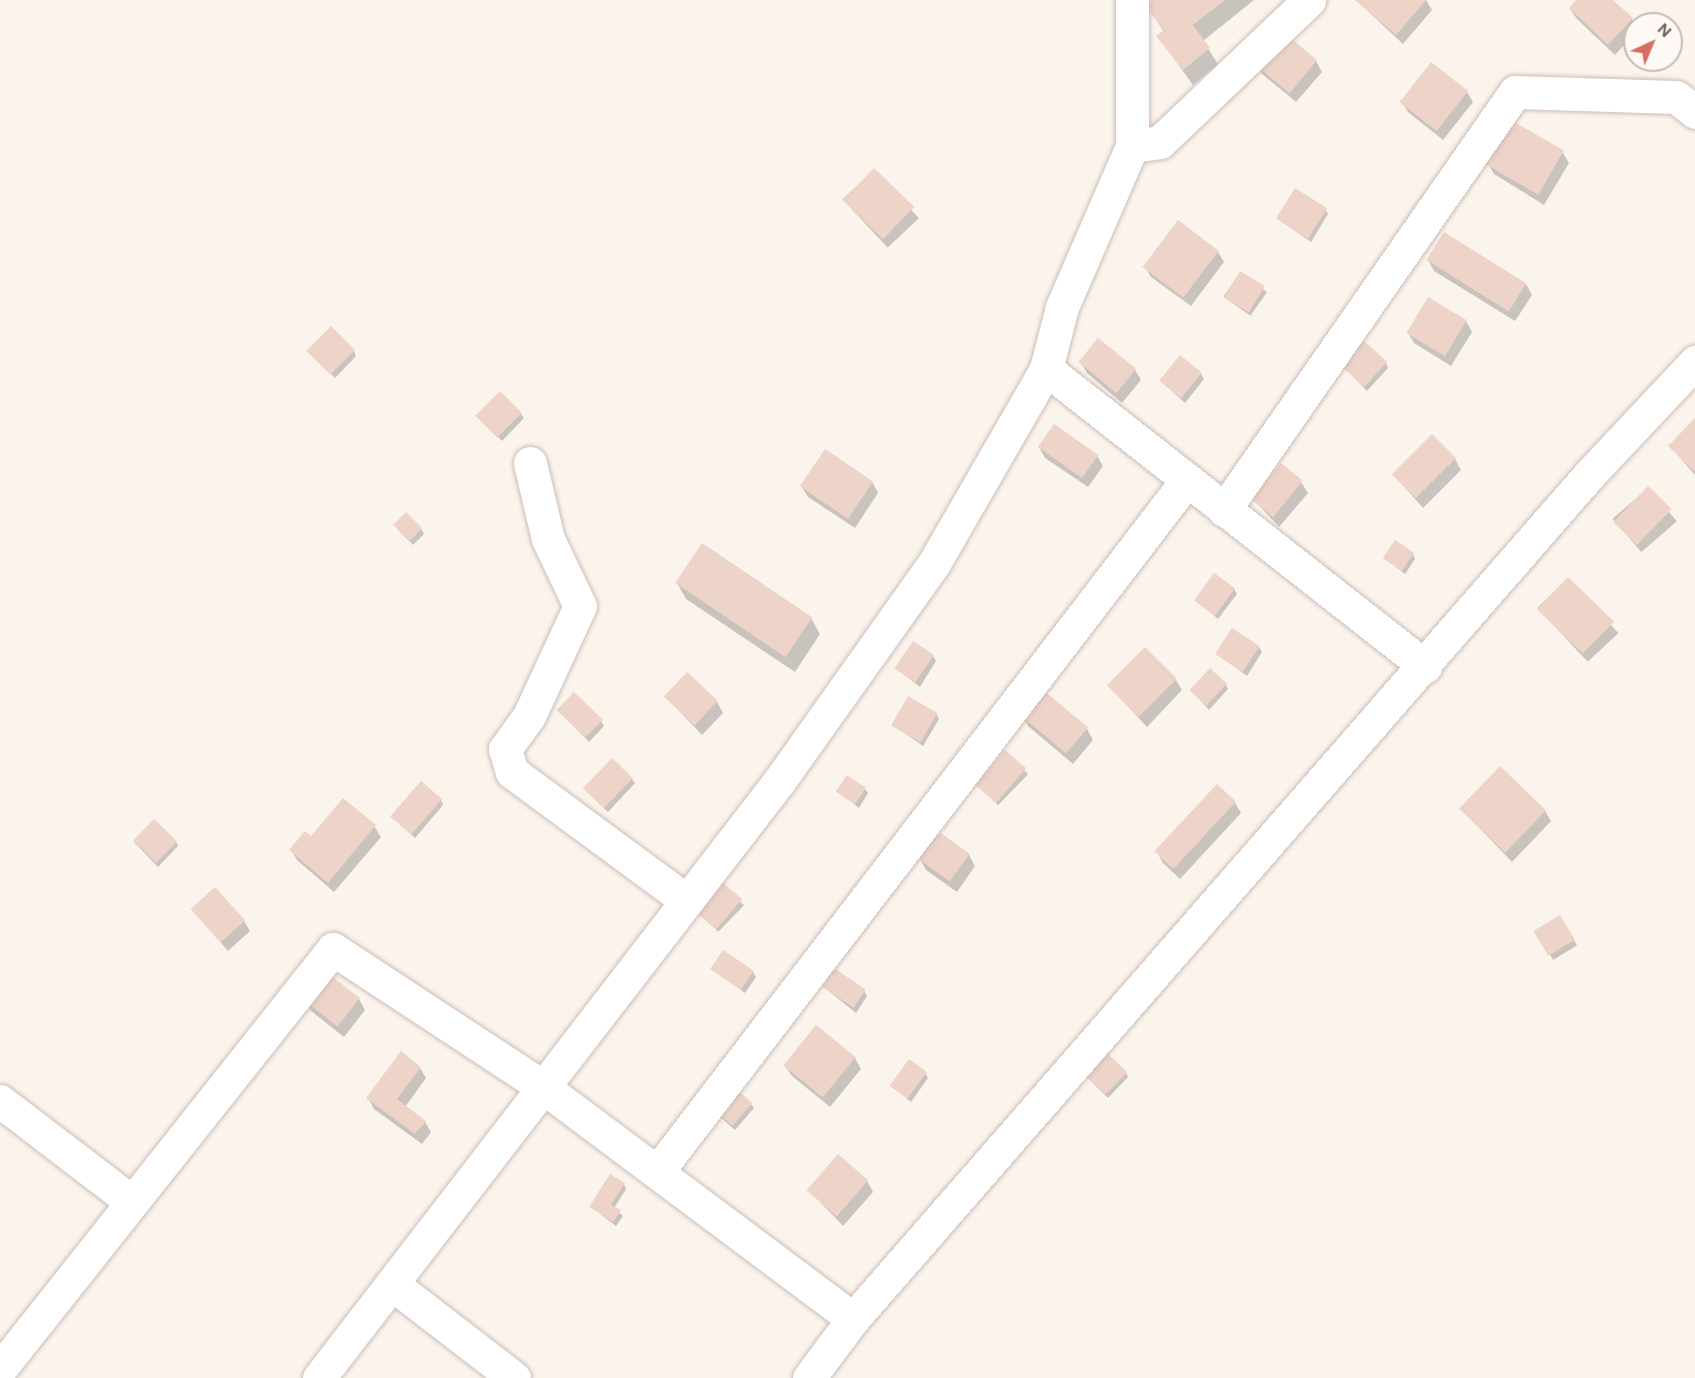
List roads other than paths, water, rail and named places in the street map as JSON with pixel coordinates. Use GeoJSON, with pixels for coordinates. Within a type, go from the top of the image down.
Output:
{"type":"FeatureCollection","features":[{"type":"Feature","properties":{"kind":"street"},"geometry":{"type":"LineString","coordinates":[[319,1378],[780,780],[933,565],[1046,369],[1062,307],[1132,146],[1132,0]]}},
{"type":"Feature","properties":{"kind":"street"},"geometry":{"type":"LineString","coordinates":[[1132,146],[1160,142],[1309,0]]}},
{"type":"Feature","properties":{"kind":"street"},"geometry":{"type":"LineString","coordinates":[[1224,510],[1515,92],[1677,98],[1695,112]]}},
{"type":"Feature","properties":{"kind":"street"},"geometry":{"type":"LineString","coordinates":[[809,1378],[853,1319],[1425,666],[1590,474],[1695,362]]}},
{"type":"Feature","properties":{"kind":"street"},"geometry":{"type":"LineString","coordinates":[[1046,369],[1425,666]]}},
{"type":"Feature","properties":{"kind":"street"},"geometry":{"type":"LineString","coordinates":[[530,463],[548,539],[580,606],[529,716],[505,749],[512,771],[687,901]]}},
{"type":"Feature","properties":{"kind":"street"},"geometry":{"type":"LineString","coordinates":[[657,1172],[1187,480]]}},
{"type":"Feature","properties":{"kind":"street"},"geometry":{"type":"LineString","coordinates":[[0,1369],[333,949],[543,1087],[853,1319]]}},
{"type":"Feature","properties":{"kind":"street"},"geometry":{"type":"LineString","coordinates":[[0,1101],[132,1202]]}},
{"type":"Feature","properties":{"kind":"street"},"geometry":{"type":"LineString","coordinates":[[392,1284],[514,1378]]}}]}
